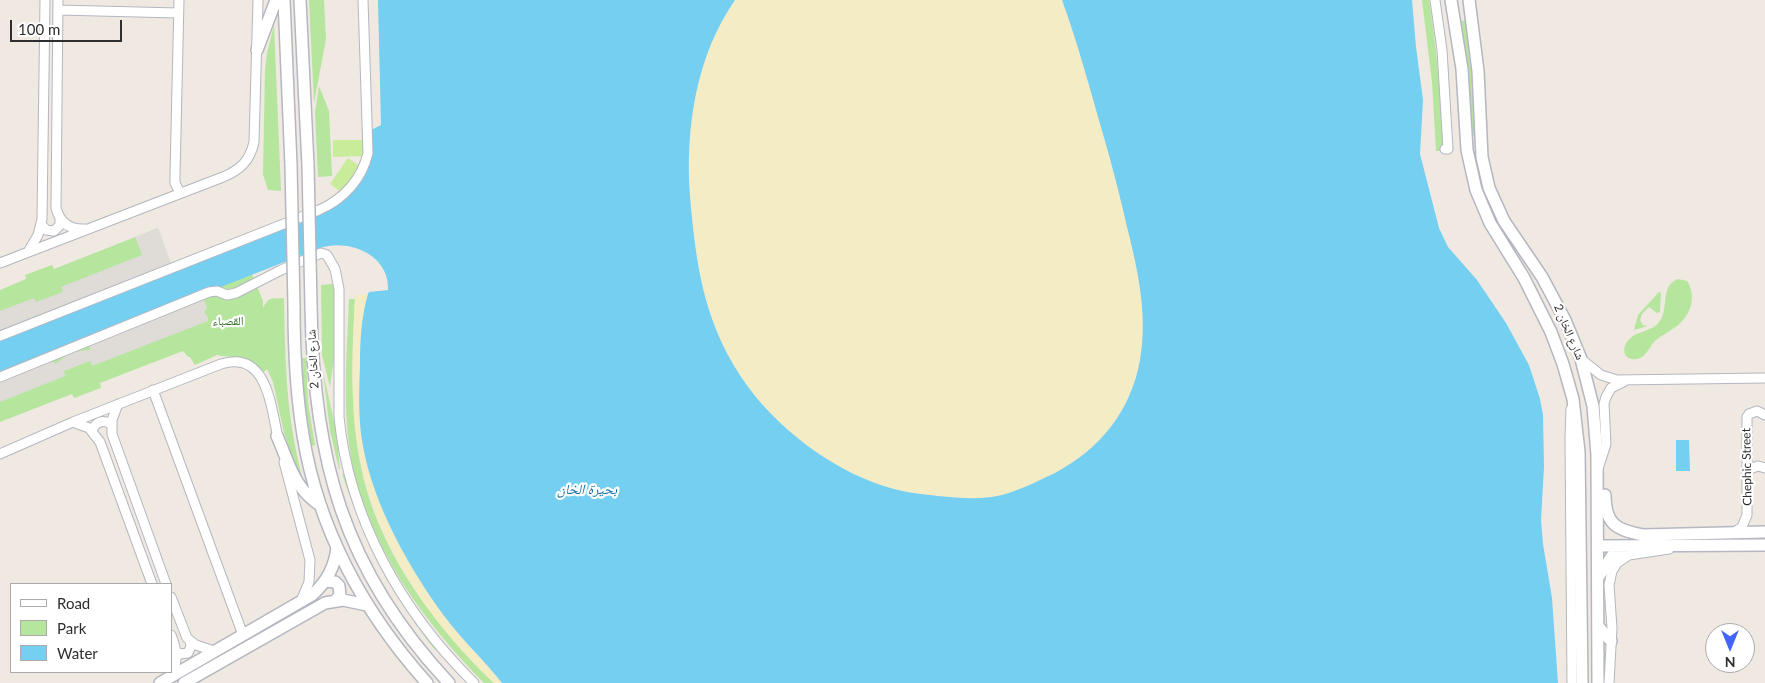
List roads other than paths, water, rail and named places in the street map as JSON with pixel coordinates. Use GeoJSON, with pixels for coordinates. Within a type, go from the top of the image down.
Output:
{"type":"FeatureCollection","features":[{"type":"Feature","properties":{"kind":"street"},"geometry":{"type":"LineString","coordinates":[[28,252],[38,235],[41,224],[45,0]]}},
{"type":"Feature","properties":{"kind":"street"},"geometry":{"type":"LineString","coordinates":[[58,0],[57,214],[64,223],[74,229],[88,229]]}},
{"type":"Feature","properties":{"kind":"street"},"geometry":{"type":"LineString","coordinates":[[179,0],[175,179],[180,193]]}},
{"type":"Feature","properties":{"kind":"street"},"geometry":{"type":"LineString","coordinates":[[0,263],[238,170],[249,157],[254,142],[258,0]]}},
{"type":"Feature","properties":{"kind":"street"},"geometry":{"type":"LineString","coordinates":[[257,50],[276,0]]}},
{"type":"Feature","properties":{"kind":"street","name":"شارع الخان 2"},"geometry":{"type":"LineString","coordinates":[[284,0],[296,371],[307,459],[336,547],[367,606],[395,645],[428,683]]}},
{"type":"Feature","properties":{"kind":"street","name":"شارع الخان 2"},"geometry":{"type":"LineString","coordinates":[[300,0],[308,165],[312,364],[319,421],[329,472],[343,517],[360,557],[384,600],[417,646],[450,683]]}},
{"type":"Feature","properties":{"kind":"street"},"geometry":{"type":"LineString","coordinates":[[0,336],[319,210],[332,204],[343,195],[361,173],[368,153],[363,0]]}},
{"type":"Feature","properties":{"kind":"street"},"geometry":{"type":"LineString","coordinates":[[1434,0],[1445,80],[1448,149],[1445,149]]}},
{"type":"Feature","properties":{"kind":"street","name":"شارع الخان 2"},"geometry":{"type":"LineString","coordinates":[[1451,0],[1462,69],[1466,142],[1476,190],[1490,223],[1530,290],[1551,332],[1564,364],[1573,399],[1579,452],[1582,683]]}},
{"type":"Feature","properties":{"kind":"street","name":"شارع الخان 2"},"geometry":{"type":"LineString","coordinates":[[1469,0],[1478,70],[1481,141],[1490,188],[1499,210],[1559,307],[1581,359],[1590,390],[1597,438],[1598,683]]}},
{"type":"Feature","properties":{"kind":"street"},"geometry":{"type":"LineString","coordinates":[[58,10],[178,14]]}},
{"type":"Feature","properties":{"kind":"street"},"geometry":{"type":"LineString","coordinates":[[1466,142],[1481,141]]}},
{"type":"Feature","properties":{"kind":"street"},"geometry":{"type":"LineString","coordinates":[[1470,167],[1484,164]]}},
{"type":"Feature","properties":{"kind":"street"},"geometry":{"type":"LineString","coordinates":[[41,224],[46,230],[54,231],[60,225],[60,219]]}},
{"type":"Feature","properties":{"kind":"street"},"geometry":{"type":"LineString","coordinates":[[0,376],[209,292],[217,290],[224,294],[233,294],[289,266],[321,253],[328,255],[335,269],[339,289],[339,417],[341,435],[348,470],[357,500],[375,544],[403,597],[437,642],[474,683]]}},
{"type":"Feature","properties":{"kind":"street"},"geometry":{"type":"LineString","coordinates":[[1581,359],[1601,375],[1625,381],[1765,378]]}},
{"type":"Feature","properties":{"kind":"street"},"geometry":{"type":"LineString","coordinates":[[0,454],[73,422],[226,362],[247,364],[260,374],[265,383],[310,560],[309,582],[301,601]]}},
{"type":"Feature","properties":{"kind":"street"},"geometry":{"type":"LineString","coordinates":[[1625,381],[1611,388],[1606,397],[1604,404],[1606,444],[1597,472],[1604,490],[1607,516],[1612,522],[1621,530],[1643,535],[1765,532]]}},
{"type":"Feature","properties":{"kind":"street"},"geometry":{"type":"LineString","coordinates":[[153,390],[243,635]]}},
{"type":"Feature","properties":{"kind":"street"},"geometry":{"type":"LineString","coordinates":[[1572,683],[1570,428],[1573,399]]}},
{"type":"Feature","properties":{"kind":"street"},"geometry":{"type":"LineString","coordinates":[[118,404],[111,424],[113,439],[166,583]]}},
{"type":"Feature","properties":{"kind":"street","name":"Chephic Street"},"geometry":{"type":"LineString","coordinates":[[1733,532],[1742,527],[1747,514],[1747,417],[1749,414],[1757,411],[1765,415]]}},
{"type":"Feature","properties":{"kind":"street"},"geometry":{"type":"LineString","coordinates":[[73,422],[85,426],[92,431],[100,442],[152,583]]}},
{"type":"Feature","properties":{"kind":"street"},"geometry":{"type":"LineString","coordinates":[[92,431],[94,425],[100,422],[111,424]]}},
{"type":"Feature","properties":{"kind":"street"},"geometry":{"type":"LineString","coordinates":[[277,436],[296,480],[304,492],[321,506]]}},
{"type":"Feature","properties":{"kind":"street"},"geometry":{"type":"LineString","coordinates":[[1747,470],[1758,466],[1765,468]]}},
{"type":"Feature","properties":{"kind":"street"},"geometry":{"type":"LineString","coordinates":[[1598,546],[1765,545]]}},
{"type":"Feature","properties":{"kind":"street"},"geometry":{"type":"LineString","coordinates":[[1598,578],[1612,556],[1631,546]]}},
{"type":"Feature","properties":{"kind":"street"},"geometry":{"type":"LineString","coordinates":[[1610,683],[1609,585],[1614,567],[1629,555],[1656,552],[1681,546]]}},
{"type":"Feature","properties":{"kind":"street"},"geometry":{"type":"LineString","coordinates":[[160,683],[317,590],[326,581],[334,565],[336,547]]}},
{"type":"Feature","properties":{"kind":"street"},"geometry":{"type":"LineString","coordinates":[[326,581],[335,582],[339,586],[340,595],[336,600]]}},
{"type":"Feature","properties":{"kind":"street"},"geometry":{"type":"LineString","coordinates":[[184,683],[320,605],[336,600],[350,600],[367,606]]}},
{"type":"Feature","properties":{"kind":"street"},"geometry":{"type":"LineString","coordinates":[[172,601],[185,634],[192,646],[188,653],[180,654],[176,651]]}},
{"type":"Feature","properties":{"kind":"street"},"geometry":{"type":"LineString","coordinates":[[1598,626],[1611,641]]}},
{"type":"Feature","properties":{"kind":"street"},"geometry":{"type":"LineString","coordinates":[[172,638],[176,651],[176,666],[172,676]]}},
{"type":"Feature","properties":{"kind":"street"},"geometry":{"type":"LineString","coordinates":[[190,641],[199,647],[214,651]]}},
{"type":"Feature","properties":{"kind":"water","name":"بحيرة الخان"},"geometry":{"type":"Polygon","coordinates":[[[378,0],[735,0],[711,45],[702,69],[696,94],[689,145],[692,223],[700,273],[705,297],[722,343],[734,366],[762,405],[795,436],[833,463],[853,474],[894,489],[938,496],[986,498],[1009,493],[1055,473],[1086,452],[1111,427],[1121,412],[1136,379],[1140,360],[1143,327],[1141,293],[1135,260],[1119,192],[1079,50],[1062,0],[1412,0],[1423,100],[1420,154],[1439,228],[1448,247],[1477,280],[1506,323],[1529,365],[1540,399],[1543,415],[1544,467],[1541,520],[1552,598],[1558,683],[502,683],[432,599],[406,558],[375,491],[361,436],[359,386],[361,330],[369,292],[388,290],[387,278],[382,267],[366,252],[343,245],[331,245],[320,248],[0,374],[0,338],[351,192],[371,130],[381,125],[378,0]]]}},
{"type":"Feature","properties":{"kind":"water"},"geometry":{"type":"Polygon","coordinates":[[[1676,440],[1689,440],[1690,471],[1676,471],[1676,440]]]}},
{"type":"Feature","properties":{"kind":"park label","name":"القصباء"},"geometry":{"type":"Point","coordinates":[228,321]}}]}
